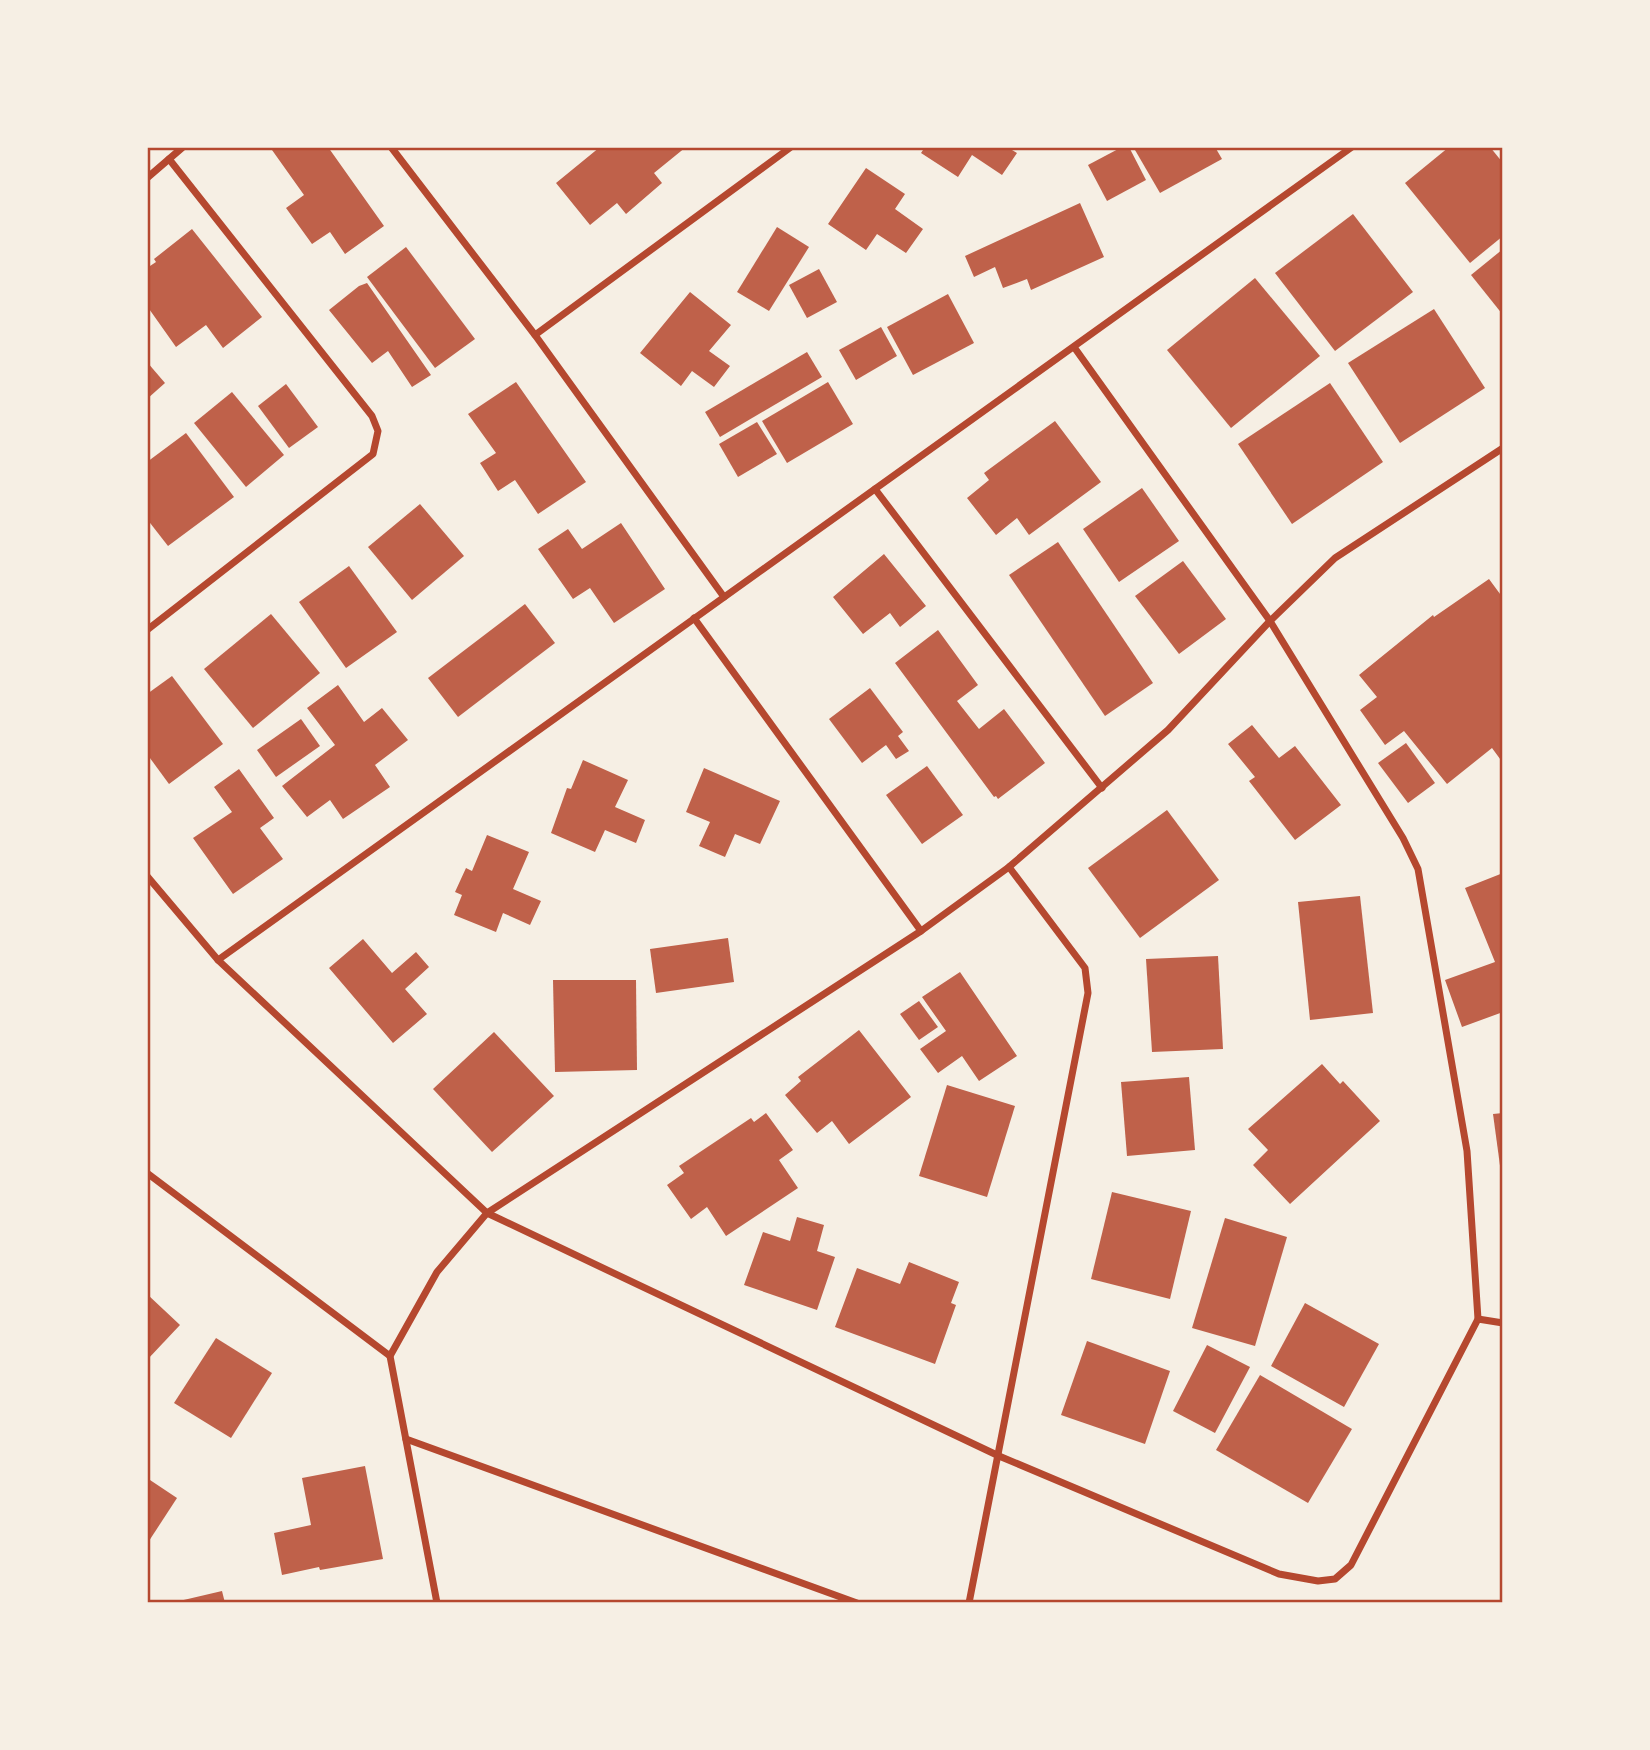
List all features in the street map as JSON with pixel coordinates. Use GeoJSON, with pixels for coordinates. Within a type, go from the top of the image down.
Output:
{"type":"FeatureCollection","features":[{"type":"Feature","properties":{"kind":"street"},"geometry":{"type":"LineString","coordinates":[[147,178],[183,147]]}},
{"type":"Feature","properties":{"kind":"street"},"geometry":{"type":"LineString","coordinates":[[391,147],[535,335],[724,597]]}},
{"type":"Feature","properties":{"kind":"street"},"geometry":{"type":"LineString","coordinates":[[535,335],[791,147]]}},
{"type":"Feature","properties":{"kind":"street"},"geometry":{"type":"LineString","coordinates":[[218,960],[1352,147]]}},
{"type":"Feature","properties":{"kind":"street"},"geometry":{"type":"LineString","coordinates":[[147,630],[373,454],[378,431],[372,416],[169,159]]}},
{"type":"Feature","properties":{"kind":"street"},"geometry":{"type":"LineString","coordinates":[[147,876],[218,960],[487,1213],[999,1455],[1279,1574],[1318,1581],[1335,1579],[1351,1565],[1478,1319],[1467,1152],[1418,869],[1403,838],[1270,621],[1074,346]]}},
{"type":"Feature","properties":{"kind":"street"},"geometry":{"type":"LineString","coordinates":[[437,1603],[390,1356],[437,1272],[487,1213],[921,931],[1009,867],[1168,730],[1270,621],[1335,558],[1503,448]]}},
{"type":"Feature","properties":{"kind":"street"},"geometry":{"type":"LineString","coordinates":[[875,489],[1102,788]]}},
{"type":"Feature","properties":{"kind":"street"},"geometry":{"type":"LineString","coordinates":[[694,618],[921,931]]}},
{"type":"Feature","properties":{"kind":"street"},"geometry":{"type":"LineString","coordinates":[[969,1603],[1088,993],[1085,968],[1009,867]]}},
{"type":"Feature","properties":{"kind":"street"},"geometry":{"type":"LineString","coordinates":[[147,1173],[390,1356]]}},
{"type":"Feature","properties":{"kind":"street"},"geometry":{"type":"LineString","coordinates":[[1478,1319],[1503,1323]]}},
{"type":"Feature","properties":{"kind":"street"},"geometry":{"type":"LineString","coordinates":[[406,1439],[856,1603]]}},
{"type":"Feature","properties":{"kind":"building"},"geometry":{"type":"Polygon","coordinates":[[[276,147],[328,147],[384,226],[345,254],[330,232],[312,244],[286,208],[304,195],[272,150],[276,147]]]}},
{"type":"Feature","properties":{"kind":"building"},"geometry":{"type":"Polygon","coordinates":[[[600,147],[686,147],[654,173],[662,183],[626,214],[617,203],[590,225],[556,183],[600,147]]]}},
{"type":"Feature","properties":{"kind":"building"},"geometry":{"type":"Polygon","coordinates":[[[925,147],[1007,147],[1017,153],[1002,175],[972,155],[958,177],[921,153],[925,147]]]}},
{"type":"Feature","properties":{"kind":"building"},"geometry":{"type":"Polygon","coordinates":[[[1122,147],[1129,147],[1146,180],[1107,201],[1088,165],[1122,147]]]}},
{"type":"Feature","properties":{"kind":"building"},"geometry":{"type":"Polygon","coordinates":[[[1142,147],[1215,147],[1222,159],[1160,193],[1135,150],[1142,147]]]}},
{"type":"Feature","properties":{"kind":"building"},"geometry":{"type":"Polygon","coordinates":[[[1449,147],[1490,147],[1503,163],[1503,236],[1470,263],[1405,183],[1449,147]]]}},
{"type":"Feature","properties":{"kind":"building"},"geometry":{"type":"Polygon","coordinates":[[[866,168],[905,194],[895,209],[923,229],[906,253],[877,234],[866,250],[828,224],[866,168]]]}},
{"type":"Feature","properties":{"kind":"building"},"geometry":{"type":"Polygon","coordinates":[[[1080,203],[1104,257],[1031,290],[1027,279],[1003,288],[995,267],[974,277],[965,256],[1080,203]]]}},
{"type":"Feature","properties":{"kind":"building"},"geometry":{"type":"Polygon","coordinates":[[[1353,214],[1413,292],[1335,351],[1275,273],[1353,214]]]}},
{"type":"Feature","properties":{"kind":"building"},"geometry":{"type":"Polygon","coordinates":[[[777,227],[809,247],[769,311],[737,292],[777,227]]]}},
{"type":"Feature","properties":{"kind":"building"},"geometry":{"type":"Polygon","coordinates":[[[192,229],[262,317],[223,348],[206,325],[176,347],[147,306],[147,268],[156,262],[154,259],[192,229]]]}},
{"type":"Feature","properties":{"kind":"building"},"geometry":{"type":"Polygon","coordinates":[[[406,247],[475,339],[435,368],[367,277],[406,247]]]}},
{"type":"Feature","properties":{"kind":"building"},"geometry":{"type":"Polygon","coordinates":[[[1503,249],[1503,315],[1471,275],[1503,249]]]}},
{"type":"Feature","properties":{"kind":"building"},"geometry":{"type":"Polygon","coordinates":[[[819,269],[837,302],[807,318],[789,285],[819,269]]]}},
{"type":"Feature","properties":{"kind":"building"},"geometry":{"type":"Polygon","coordinates":[[[1255,278],[1320,356],[1231,428],[1167,350],[1255,278]]]}},
{"type":"Feature","properties":{"kind":"building"},"geometry":{"type":"Polygon","coordinates":[[[367,283],[431,375],[412,387],[388,351],[372,363],[329,310],[359,286],[367,283]]]}},
{"type":"Feature","properties":{"kind":"building"},"geometry":{"type":"Polygon","coordinates":[[[690,292],[731,325],[709,351],[730,366],[714,387],[692,371],[681,386],[640,353],[690,292]]]}},
{"type":"Feature","properties":{"kind":"building"},"geometry":{"type":"Polygon","coordinates":[[[948,294],[974,343],[913,375],[887,327],[948,294]]]}},
{"type":"Feature","properties":{"kind":"building"},"geometry":{"type":"Polygon","coordinates":[[[1434,309],[1485,388],[1400,443],[1348,363],[1434,309]]]}},
{"type":"Feature","properties":{"kind":"building"},"geometry":{"type":"Polygon","coordinates":[[[881,327],[897,356],[856,380],[839,350],[881,327]]]}},
{"type":"Feature","properties":{"kind":"building"},"geometry":{"type":"Polygon","coordinates":[[[807,352],[822,377],[720,437],[705,412],[807,352]]]}},
{"type":"Feature","properties":{"kind":"building"},"geometry":{"type":"Polygon","coordinates":[[[147,362],[165,383],[147,399],[147,362]]]}},
{"type":"Feature","properties":{"kind":"building"},"geometry":{"type":"Polygon","coordinates":[[[516,382],[586,482],[538,514],[515,480],[498,491],[480,463],[496,453],[468,414],[516,382]]]}},
{"type":"Feature","properties":{"kind":"building"},"geometry":{"type":"Polygon","coordinates":[[[828,382],[853,424],[787,463],[762,421],[828,382]]]}},
{"type":"Feature","properties":{"kind":"building"},"geometry":{"type":"Polygon","coordinates":[[[1330,383],[1383,462],[1292,524],[1238,444],[1330,383]]]}},
{"type":"Feature","properties":{"kind":"building"},"geometry":{"type":"Polygon","coordinates":[[[286,384],[318,427],[289,448],[258,406],[286,384]]]}},
{"type":"Feature","properties":{"kind":"building"},"geometry":{"type":"Polygon","coordinates":[[[232,392],[284,455],[246,487],[194,423],[232,392]]]}},
{"type":"Feature","properties":{"kind":"building"},"geometry":{"type":"Polygon","coordinates":[[[1055,421],[1101,482],[1029,535],[1017,518],[996,535],[967,498],[989,480],[984,473],[1055,421]]]}},
{"type":"Feature","properties":{"kind":"building"},"geometry":{"type":"Polygon","coordinates":[[[757,422],[777,454],[738,477],[719,444],[757,422]]]}},
{"type":"Feature","properties":{"kind":"building"},"geometry":{"type":"Polygon","coordinates":[[[186,433],[234,497],[168,546],[147,519],[147,462],[186,433]]]}},
{"type":"Feature","properties":{"kind":"building"},"geometry":{"type":"Polygon","coordinates":[[[1142,488],[1179,541],[1119,582],[1083,529],[1142,488]]]}},
{"type":"Feature","properties":{"kind":"building"},"geometry":{"type":"Polygon","coordinates":[[[420,504],[464,556],[412,600],[368,547],[420,504]]]}},
{"type":"Feature","properties":{"kind":"building"},"geometry":{"type":"Polygon","coordinates":[[[621,523],[665,589],[614,623],[590,588],[573,599],[538,549],[568,529],[582,549],[621,523]]]}},
{"type":"Feature","properties":{"kind":"building"},"geometry":{"type":"Polygon","coordinates":[[[1058,542],[1153,683],[1105,716],[1009,575],[1058,542]]]}},
{"type":"Feature","properties":{"kind":"building"},"geometry":{"type":"Polygon","coordinates":[[[884,554],[926,606],[900,627],[890,613],[863,634],[833,597],[884,554]]]}},
{"type":"Feature","properties":{"kind":"building"},"geometry":{"type":"Polygon","coordinates":[[[1183,561],[1226,619],[1179,654],[1135,596],[1183,561]]]}},
{"type":"Feature","properties":{"kind":"building"},"geometry":{"type":"Polygon","coordinates":[[[349,566],[397,632],[346,668],[299,602],[349,566]]]}},
{"type":"Feature","properties":{"kind":"building"},"geometry":{"type":"Polygon","coordinates":[[[1489,579],[1503,598],[1503,763],[1492,748],[1447,784],[1404,731],[1385,745],[1360,710],[1377,697],[1359,675],[1433,615],[1434,617],[1489,579]]]}},
{"type":"Feature","properties":{"kind":"building"},"geometry":{"type":"Polygon","coordinates":[[[525,604],[555,643],[458,717],[428,678],[525,604]]]}},
{"type":"Feature","properties":{"kind":"building"},"geometry":{"type":"Polygon","coordinates":[[[271,614],[320,673],[253,728],[204,669],[271,614]]]}},
{"type":"Feature","properties":{"kind":"building"},"geometry":{"type":"Polygon","coordinates":[[[938,630],[978,685],[957,701],[979,729],[1004,709],[1045,763],[998,799],[895,663],[938,630]]]}},
{"type":"Feature","properties":{"kind":"building"},"geometry":{"type":"Polygon","coordinates":[[[172,676],[223,744],[169,784],[147,754],[147,694],[172,676]]]}},
{"type":"Feature","properties":{"kind":"building"},"geometry":{"type":"Polygon","coordinates":[[[338,685],[364,722],[382,708],[408,740],[375,765],[390,787],[343,819],[330,800],[307,817],[282,786],[335,745],[307,708],[338,685]]]}},
{"type":"Feature","properties":{"kind":"building"},"geometry":{"type":"Polygon","coordinates":[[[870,688],[903,732],[898,736],[909,751],[896,759],[886,745],[862,763],[829,719],[870,688]]]}},
{"type":"Feature","properties":{"kind":"building"},"geometry":{"type":"Polygon","coordinates":[[[301,719],[320,746],[276,777],[257,750],[301,719]]]}},
{"type":"Feature","properties":{"kind":"building"},"geometry":{"type":"Polygon","coordinates":[[[1252,725],[1279,758],[1295,746],[1341,805],[1295,840],[1249,781],[1255,777],[1228,744],[1252,725]]]}},
{"type":"Feature","properties":{"kind":"building"},"geometry":{"type":"Polygon","coordinates":[[[1406,743],[1435,783],[1408,803],[1378,763],[1406,743]]]}},
{"type":"Feature","properties":{"kind":"building"},"geometry":{"type":"Polygon","coordinates":[[[583,760],[628,780],[615,807],[645,820],[636,843],[605,830],[595,852],[551,833],[567,788],[571,789],[583,760]]]}},
{"type":"Feature","properties":{"kind":"building"},"geometry":{"type":"Polygon","coordinates":[[[927,766],[963,815],[922,844],[886,795],[927,766]]]}},
{"type":"Feature","properties":{"kind":"building"},"geometry":{"type":"Polygon","coordinates":[[[704,768],[780,801],[760,844],[735,834],[725,857],[699,846],[710,822],[686,812],[704,768]]]}},
{"type":"Feature","properties":{"kind":"building"},"geometry":{"type":"Polygon","coordinates":[[[239,769],[274,818],[260,828],[283,859],[233,894],[193,838],[232,812],[214,787],[239,769]]]}},
{"type":"Feature","properties":{"kind":"building"},"geometry":{"type":"Polygon","coordinates":[[[1167,810],[1219,880],[1140,938],[1088,868],[1167,810]]]}},
{"type":"Feature","properties":{"kind":"building"},"geometry":{"type":"Polygon","coordinates":[[[487,835],[529,852],[513,889],[541,901],[530,925],[503,913],[496,932],[454,915],[462,895],[455,892],[466,868],[472,871],[487,835]]]}},
{"type":"Feature","properties":{"kind":"building"},"geometry":{"type":"Polygon","coordinates":[[[1503,873],[1503,1012],[1462,1027],[1445,980],[1495,962],[1465,888],[1503,873]]]}},
{"type":"Feature","properties":{"kind":"building"},"geometry":{"type":"Polygon","coordinates":[[[1360,896],[1373,1013],[1310,1020],[1298,902],[1360,896]]]}},
{"type":"Feature","properties":{"kind":"building"},"geometry":{"type":"Polygon","coordinates":[[[728,938],[734,982],[656,993],[650,949],[728,938]]]}},
{"type":"Feature","properties":{"kind":"building"},"geometry":{"type":"Polygon","coordinates":[[[363,939],[392,973],[416,952],[429,967],[405,989],[427,1014],[393,1043],[329,968],[363,939]]]}},
{"type":"Feature","properties":{"kind":"building"},"geometry":{"type":"Polygon","coordinates":[[[1218,956],[1223,1049],[1152,1052],[1146,959],[1218,956]]]}},
{"type":"Feature","properties":{"kind":"building"},"geometry":{"type":"Polygon","coordinates":[[[960,972],[1017,1056],[979,1081],[962,1056],[938,1073],[920,1049],[946,1031],[922,997],[960,972]]]}},
{"type":"Feature","properties":{"kind":"building"},"geometry":{"type":"Polygon","coordinates":[[[553,980],[636,980],[637,1070],[555,1072],[553,980]]]}},
{"type":"Feature","properties":{"kind":"building"},"geometry":{"type":"Polygon","coordinates":[[[919,1001],[938,1027],[919,1040],[900,1014],[919,1001]]]}},
{"type":"Feature","properties":{"kind":"building"},"geometry":{"type":"Polygon","coordinates":[[[859,1030],[911,1097],[849,1144],[832,1121],[817,1133],[785,1095],[801,1081],[798,1077],[859,1030]]]}},
{"type":"Feature","properties":{"kind":"building"},"geometry":{"type":"Polygon","coordinates":[[[494,1032],[554,1096],[492,1152],[433,1089],[494,1032]]]}},
{"type":"Feature","properties":{"kind":"building"},"geometry":{"type":"Polygon","coordinates":[[[1322,1064],[1340,1084],[1343,1081],[1380,1121],[1290,1204],[1253,1165],[1268,1150],[1248,1129],[1322,1064]]]}},
{"type":"Feature","properties":{"kind":"building"},"geometry":{"type":"Polygon","coordinates":[[[1189,1077],[1195,1150],[1127,1156],[1121,1082],[1189,1077]]]}},
{"type":"Feature","properties":{"kind":"building"},"geometry":{"type":"Polygon","coordinates":[[[947,1085],[1015,1106],[987,1197],[919,1176],[947,1085]]]}},
{"type":"Feature","properties":{"kind":"building"},"geometry":{"type":"Polygon","coordinates":[[[766,1113],[793,1150],[779,1160],[798,1188],[726,1236],[707,1207],[691,1219],[667,1185],[684,1173],[679,1166],[751,1118],[754,1122],[766,1113]]]}},
{"type":"Feature","properties":{"kind":"building"},"geometry":{"type":"Polygon","coordinates":[[[1503,1113],[1503,1173],[1501,1173],[1493,1114],[1503,1113]]]}},
{"type":"Feature","properties":{"kind":"building"},"geometry":{"type":"Polygon","coordinates":[[[1112,1192],[1191,1211],[1170,1299],[1091,1279],[1112,1192]]]}},
{"type":"Feature","properties":{"kind":"building"},"geometry":{"type":"Polygon","coordinates":[[[797,1217],[824,1225],[817,1251],[835,1257],[817,1310],[744,1285],[763,1232],[790,1241],[797,1217]]]}},
{"type":"Feature","properties":{"kind":"building"},"geometry":{"type":"Polygon","coordinates":[[[1225,1218],[1287,1237],[1255,1346],[1192,1328],[1225,1218]]]}},
{"type":"Feature","properties":{"kind":"building"},"geometry":{"type":"Polygon","coordinates":[[[909,1262],[959,1282],[951,1303],[956,1305],[935,1364],[835,1327],[857,1268],[900,1284],[909,1262]]]}},
{"type":"Feature","properties":{"kind":"building"},"geometry":{"type":"Polygon","coordinates":[[[147,1294],[180,1325],[147,1360],[147,1294]]]}},
{"type":"Feature","properties":{"kind":"building"},"geometry":{"type":"Polygon","coordinates":[[[1305,1303],[1379,1344],[1344,1407],[1271,1366],[1305,1303]]]}},
{"type":"Feature","properties":{"kind":"building"},"geometry":{"type":"Polygon","coordinates":[[[216,1338],[272,1373],[231,1438],[174,1403],[216,1338]]]}},
{"type":"Feature","properties":{"kind":"building"},"geometry":{"type":"Polygon","coordinates":[[[1087,1341],[1170,1371],[1145,1444],[1061,1415],[1087,1341]]]}},
{"type":"Feature","properties":{"kind":"building"},"geometry":{"type":"Polygon","coordinates":[[[1207,1345],[1250,1367],[1215,1433],[1173,1411],[1207,1345]]]}},
{"type":"Feature","properties":{"kind":"building"},"geometry":{"type":"Polygon","coordinates":[[[1260,1375],[1352,1429],[1308,1503],[1216,1450],[1260,1375]]]}},
{"type":"Feature","properties":{"kind":"building"},"geometry":{"type":"Polygon","coordinates":[[[365,1466],[383,1559],[320,1570],[319,1567],[282,1575],[274,1533],[311,1525],[302,1478],[365,1466]]]}},
{"type":"Feature","properties":{"kind":"building"},"geometry":{"type":"Polygon","coordinates":[[[147,1478],[177,1498],[147,1544],[147,1478]]]}},
{"type":"Feature","properties":{"kind":"building"},"geometry":{"type":"Polygon","coordinates":[[[222,1591],[225,1603],[175,1603],[175,1602],[222,1591]]]}}]}
